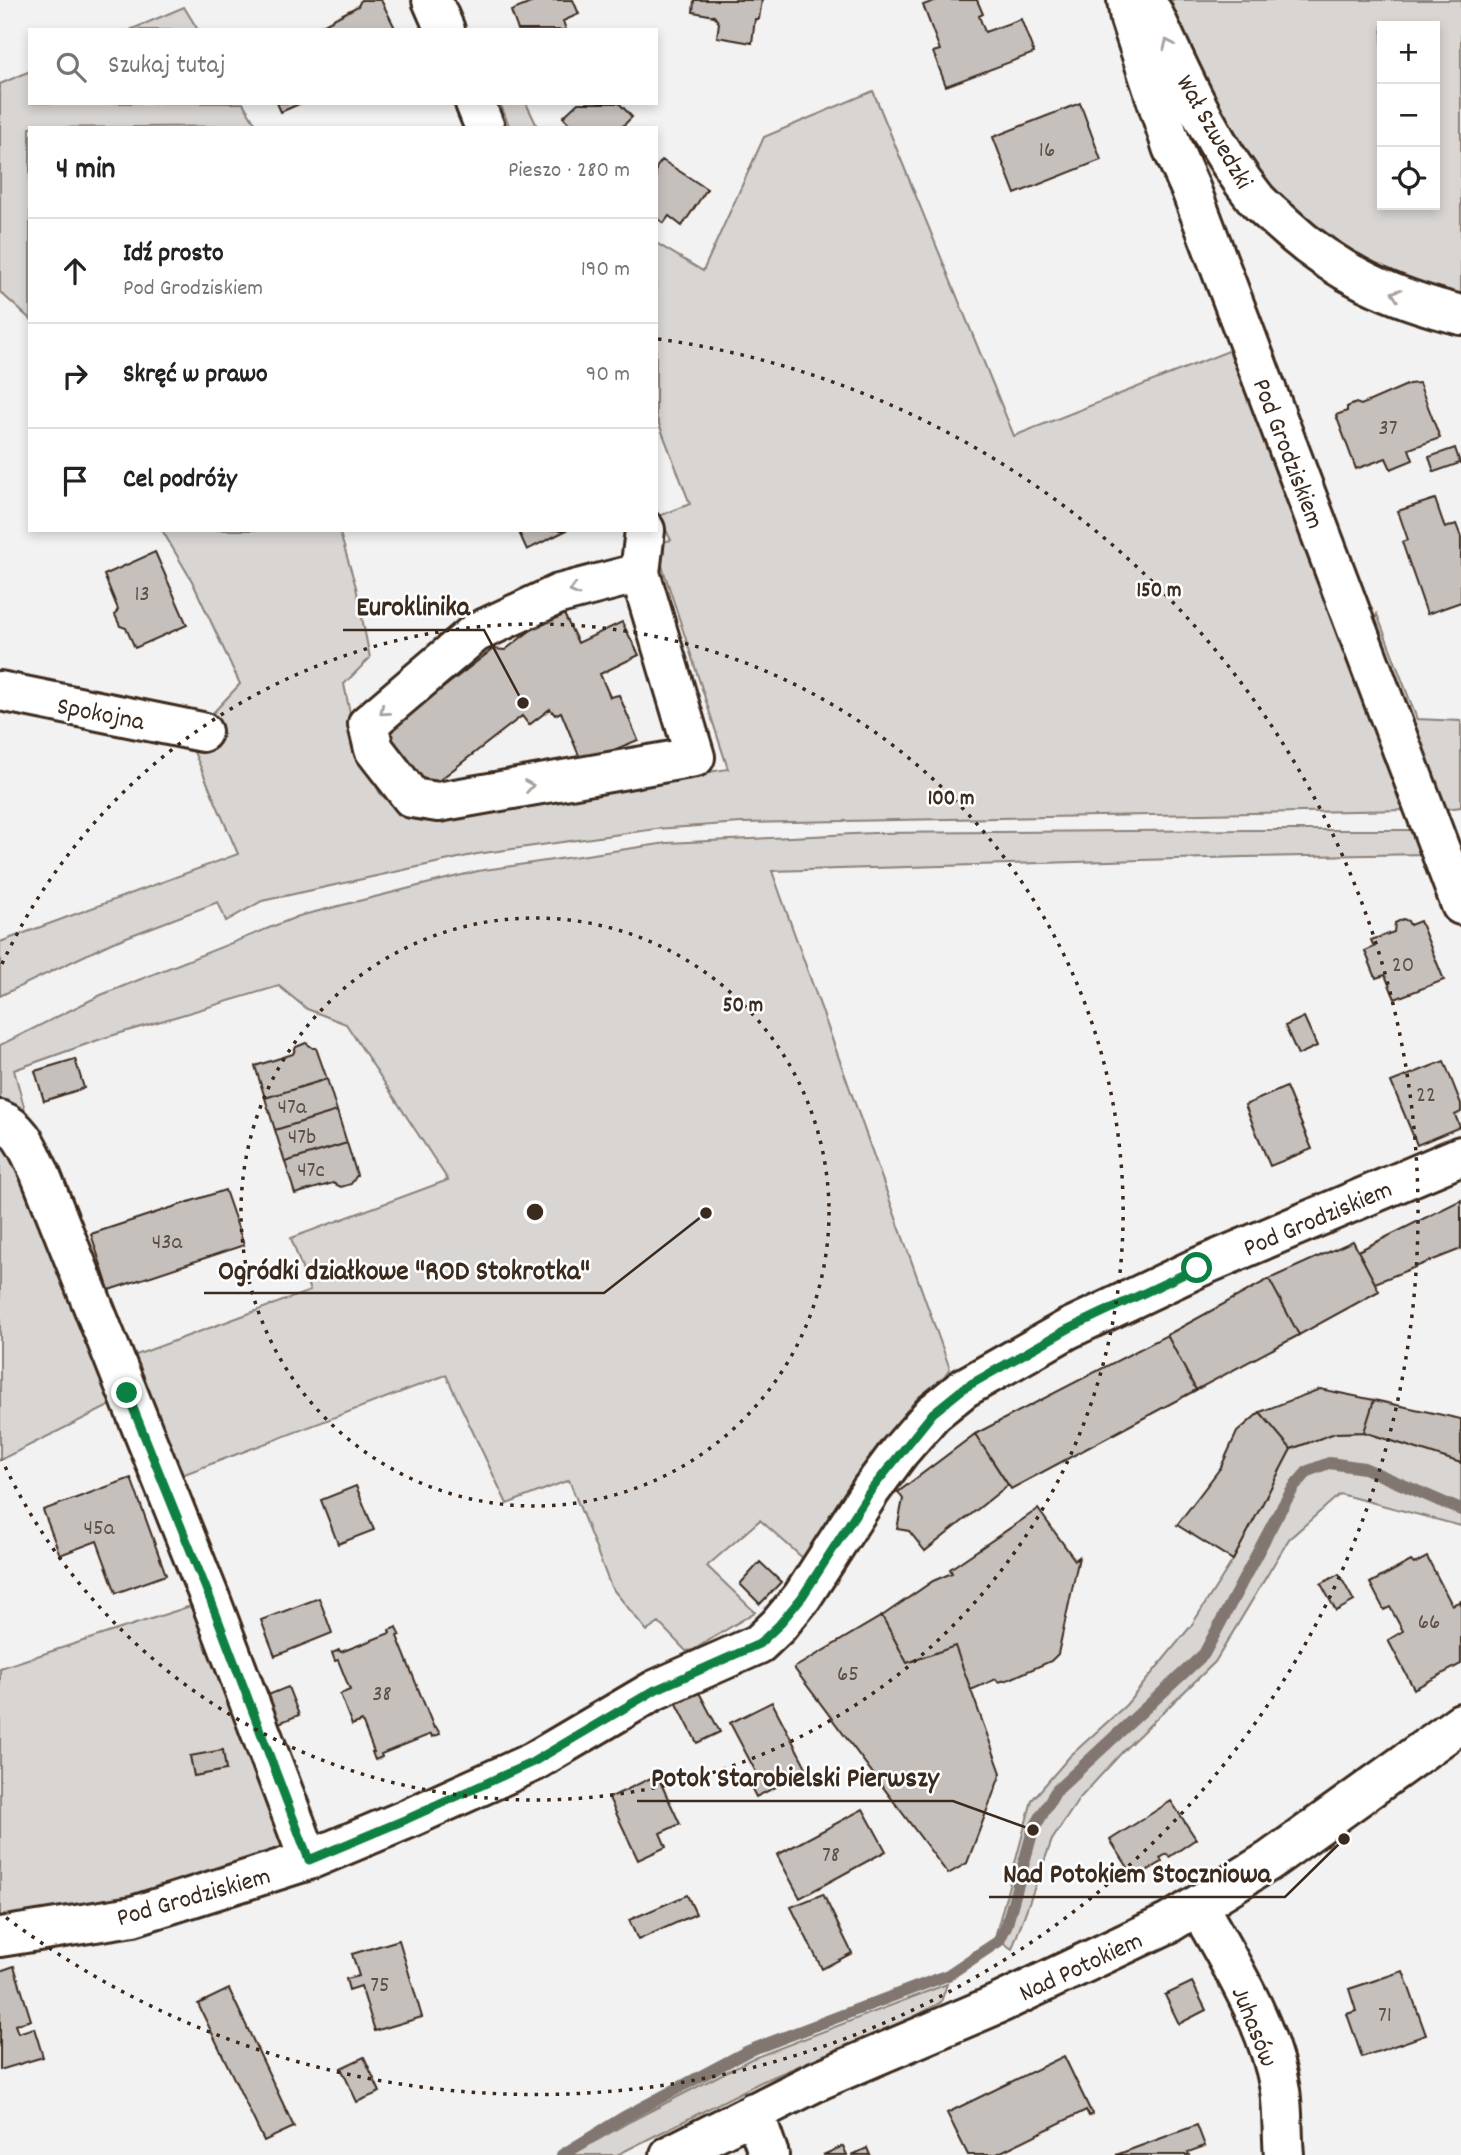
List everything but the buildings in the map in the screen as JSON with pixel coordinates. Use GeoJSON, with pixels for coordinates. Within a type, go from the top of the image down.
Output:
{"type":"FeatureCollection","features":[{"type":"Feature","properties":{"kind":"street"},"geometry":{"type":"LineString","coordinates":[[432,0],[444,28]]}},
{"type":"Feature","properties":{"kind":"street","name":"Pod Grodziskiem"},"geometry":{"type":"LineString","coordinates":[[1127,0],[1130,19],[1172,147],[1191,190],[1461,905]]}},
{"type":"Feature","properties":{"kind":"street","name":"Wał Szwedzki"},"geometry":{"type":"LineString","coordinates":[[1142,0],[1153,13],[1197,108],[1216,141],[1258,201],[1300,240],[1341,270],[1388,292],[1461,315]]}},
{"type":"Feature","properties":{"kind":"street"},"geometry":{"type":"LineString","coordinates":[[476,105],[484,126]]}},
{"type":"Feature","properties":{"kind":"street"},"geometry":{"type":"LineString","coordinates":[[640,573],[559,594],[475,634],[368,724],[374,749],[412,798],[438,802],[695,757],[640,573],[645,532]]}},
{"type":"Feature","properties":{"kind":"street","name":"Spokojna"},"geometry":{"type":"LineString","coordinates":[[0,691],[202,732]]}},
{"type":"Feature","properties":{"kind":"street"},"geometry":{"type":"LineString","coordinates":[[0,1120],[20,1133],[39,1171],[211,1601],[309,1860]]}},
{"type":"Feature","properties":{"kind":"street","name":"Pod Grodziskiem"},"geometry":{"type":"LineString","coordinates":[[0,1937],[133,1916],[309,1860],[533,1762],[655,1690],[759,1644],[802,1597],[871,1490],[900,1451],[933,1413],[964,1388],[1068,1329],[1197,1268],[1461,1156]]}},
{"type":"Feature","properties":{"kind":"street","name":"Nad Potokiem"},"geometry":{"type":"LineString","coordinates":[[670,2155],[819,2080],[1000,2003],[1139,1938],[1198,1906],[1269,1861],[1461,1723]]}},
{"type":"Feature","properties":{"kind":"street","name":"Juhasów"},"geometry":{"type":"LineString","coordinates":[[1198,1906],[1245,1992],[1269,2050],[1280,2090],[1284,2155]]}},
{"type":"Feature","properties":{"kind":"street"},"geometry":{"type":"LineString","coordinates":[[754,2112],[769,2155]]}},
{"type":"Feature","properties":{"kind":"shaded area"},"geometry":{"type":"Polygon","coordinates":[[[1152,0],[1461,0],[1461,303],[1344,258],[1272,200],[1152,0]]]}},
{"type":"Feature","properties":{"kind":"shaded area"},"geometry":{"type":"Polygon","coordinates":[[[184,7],[197,28],[135,28],[184,7]]]}},
{"type":"Feature","properties":{"kind":"shaded area"},"geometry":{"type":"Polygon","coordinates":[[[28,72],[28,105],[244,105],[257,126],[28,126],[28,317],[0,292],[0,84],[28,72]]]}},
{"type":"Feature","properties":{"kind":"shaded area"},"geometry":{"type":"Polygon","coordinates":[[[873,91],[1014,436],[1241,346],[1408,810],[741,823],[656,829],[477,854],[262,901],[226,921],[218,902],[111,943],[0,996],[0,942],[238,854],[191,745],[212,714],[240,684],[192,581],[163,532],[340,532],[356,587],[370,658],[344,684],[358,752],[381,795],[422,817],[728,769],[655,544],[671,540],[659,516],[690,504],[658,421],[658,244],[703,271],[764,137],[873,91]]]}},
{"type":"Feature","properties":{"kind":"shaded area"},"geometry":{"type":"Polygon","coordinates":[[[501,105],[527,105],[537,126],[509,126],[501,105]]]}},
{"type":"Feature","properties":{"kind":"shaded area"},"geometry":{"type":"Polygon","coordinates":[[[1377,614],[1417,719],[1461,721],[1461,807],[1437,810],[1368,636],[1377,614]]]}},
{"type":"Feature","properties":{"kind":"shaded area"},"geometry":{"type":"Polygon","coordinates":[[[1420,830],[1428,854],[772,871],[950,1369],[805,1560],[760,1520],[707,1566],[755,1612],[693,1650],[686,1651],[659,1623],[647,1631],[611,1587],[569,1480],[507,1504],[446,1375],[174,1478],[125,1359],[310,1291],[291,1238],[448,1180],[346,1024],[307,1009],[279,986],[104,1038],[14,1070],[25,1110],[0,1105],[0,1045],[101,995],[299,916],[478,871],[667,843],[874,833],[1420,830]]]}},
{"type":"Feature","properties":{"kind":"shaded area"},"geometry":{"type":"Polygon","coordinates":[[[0,1131],[121,1400],[0,1460],[0,1131]]]}},
{"type":"Feature","properties":{"kind":"shaded area"},"geometry":{"type":"Polygon","coordinates":[[[1364,1432],[1461,1463],[1461,1526],[1340,1494],[1289,1539],[1215,1662],[1126,1748],[1079,1799],[1052,1840],[1012,1949],[995,1937],[1032,1800],[1070,1756],[1126,1705],[1191,1626],[1233,1560],[1291,1449],[1335,1433],[1364,1432]]]}},
{"type":"Feature","properties":{"kind":"shaded area"},"geometry":{"type":"Polygon","coordinates":[[[203,1602],[285,1839],[278,1851],[184,1890],[0,1918],[0,1668],[203,1602]]]}},
{"type":"Feature","properties":{"kind":"shaded area"},"geometry":{"type":"Polygon","coordinates":[[[947,1984],[941,2002],[914,2017],[761,2082],[617,2155],[572,2155],[629,2122],[751,2059],[947,1984]]]}},
{"type":"Feature","properties":{"kind":"waterway"},"geometry":{"type":"LineString","coordinates":[[562,2155],[624,2117],[748,2051],[948,1975],[999,1941],[1007,1924],[1033,1830],[1056,1791],[1204,1654],[1277,1516],[1294,1487],[1308,1471],[1329,1463],[1364,1468],[1461,1510]]}},
{"type":"Feature","properties":{"kind":"place","name":"Euroklinika"},"geometry":{"type":"Point","coordinates":[523,703]}},
{"type":"Feature","properties":{"kind":"place","name":"Ogródki działkowe \"ROD Stokrotka\""},"geometry":{"type":"Point","coordinates":[706,1213]}},
{"type":"Feature","properties":{"kind":"place","name":"Potok Starobielski Pierwszy"},"geometry":{"type":"Point","coordinates":[1033,1830]}},
{"type":"Feature","properties":{"kind":"place","name":"Nad Potokiem Stoczniowa"},"geometry":{"type":"Point","coordinates":[1344,1839]}},
{"type":"Feature","properties":{"kind":"route"},"geometry":{"type":"LineString","coordinates":[[127,1393],[211,1601],[309,1860],[533,1762],[655,1690],[759,1644],[802,1597],[871,1490],[933,1413],[964,1388],[1068,1329],[1197,1268]]}}]}
